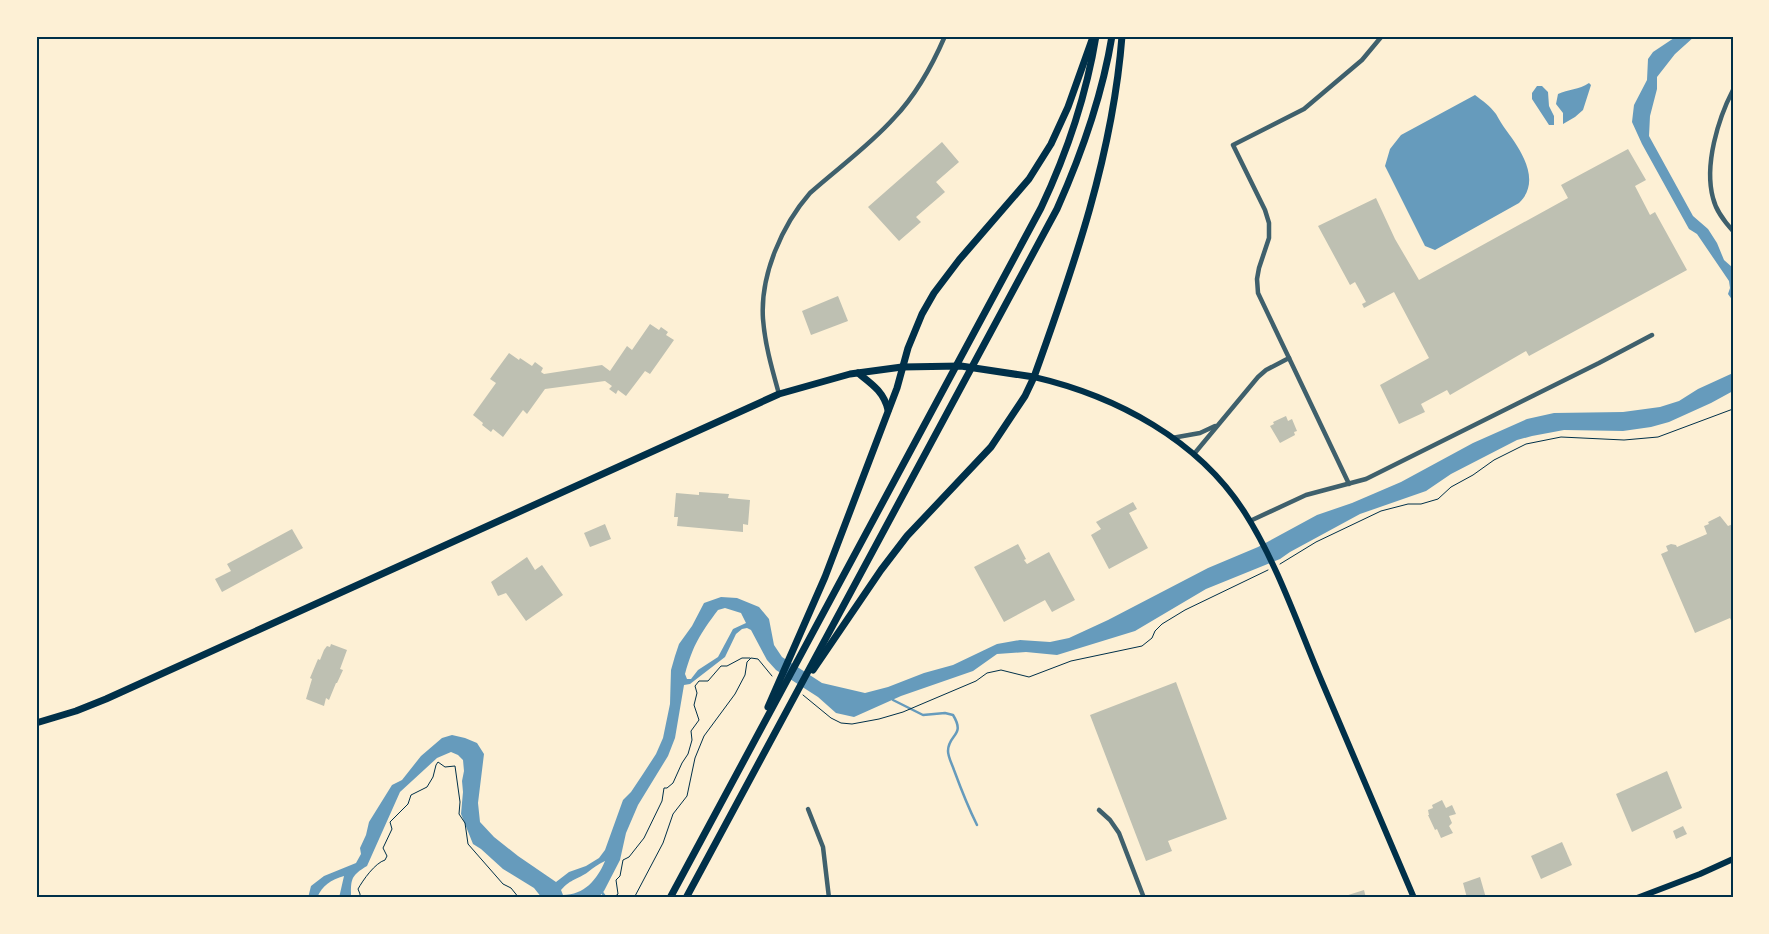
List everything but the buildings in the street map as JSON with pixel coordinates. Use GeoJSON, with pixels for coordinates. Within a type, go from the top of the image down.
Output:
{"type":"FeatureCollection","features":[{"type":"Feature","properties":{"kind":"main road"},"geometry":{"type":"LineString","coordinates":[[670,898],[778,692],[805,648],[1024,243],[1057,175],[1072,135],[1082,102],[1094,36]]}},
{"type":"Feature","properties":{"kind":"main road"},"geometry":{"type":"LineString","coordinates":[[778,692],[825,577],[897,388],[902,367],[922,314],[934,293],[959,260],[1029,179],[1051,144],[1068,107],[1094,36]]}},
{"type":"Feature","properties":{"kind":"main road"},"geometry":{"type":"LineString","coordinates":[[820,656],[1048,225],[1074,172],[1098,100],[1112,36]]}},
{"type":"Feature","properties":{"kind":"main road"},"geometry":{"type":"LineString","coordinates":[[686,898],[800,686],[820,656],[908,536],[991,447],[1016,410],[1034,377],[1082,238],[1100,170],[1112,113],[1122,36]]}},
{"type":"Feature","properties":{"kind":"main road"},"geometry":{"type":"LineString","coordinates":[[36,723],[76,711],[113,696],[779,394],[850,374],[902,367],[961,366],[1034,377],[1077,389],[1121,407],[1172,438],[1194,454],[1222,483],[1250,521],[1260,539],[1414,898]]}},
{"type":"Feature","properties":{"kind":"main road"},"geometry":{"type":"LineString","coordinates":[[858,373],[879,391],[886,400],[888,411]]}},
{"type":"Feature","properties":{"kind":"main road"},"geometry":{"type":"LineString","coordinates":[[1637,898],[1733,859]]}},
{"type":"Feature","properties":{"kind":"street"},"geometry":{"type":"LineString","coordinates":[[779,394],[768,356],[763,317],[766,284],[773,256],[786,226],[810,192],[879,134],[894,118],[922,82],[935,60],[945,36]]}},
{"type":"Feature","properties":{"kind":"street"},"geometry":{"type":"LineString","coordinates":[[1349,484],[1258,293],[1257,279],[1268,238],[1269,223],[1265,210],[1233,146],[1304,109],[1362,60],[1382,36]]}},
{"type":"Feature","properties":{"kind":"street"},"geometry":{"type":"LineString","coordinates":[[1733,90],[1717,130],[1710,178],[1718,212],[1733,231]]}},
{"type":"Feature","properties":{"kind":"street"},"geometry":{"type":"LineString","coordinates":[[1250,521],[1300,498],[1366,479],[1652,335]]}},
{"type":"Feature","properties":{"kind":"street"},"geometry":{"type":"LineString","coordinates":[[1194,454],[1258,377],[1289,358]]}},
{"type":"Feature","properties":{"kind":"street"},"geometry":{"type":"LineString","coordinates":[[1172,438],[1200,433],[1218,424]]}},
{"type":"Feature","properties":{"kind":"street"},"geometry":{"type":"LineString","coordinates":[[808,809],[823,847],[829,898]]}},
{"type":"Feature","properties":{"kind":"street"},"geometry":{"type":"LineString","coordinates":[[1099,810],[1110,820],[1119,833],[1144,898]]}},
{"type":"Feature","properties":{"kind":"path"},"geometry":{"type":"LineString","coordinates":[[814,704],[841,723],[852,724],[907,710],[976,681],[987,673],[1001,670],[1029,676],[1071,661],[1142,646],[1152,638],[1155,631],[1162,624],[1185,610],[1290,560],[1316,542],[1381,511],[1438,499],[1451,487],[1473,475],[1494,460],[1526,444],[1561,437],[1624,440],[1658,437],[1733,409]]}},
{"type":"Feature","properties":{"kind":"path"},"geometry":{"type":"LineString","coordinates":[[613,898],[618,894],[616,880],[620,876],[623,860],[629,857],[644,838],[662,801],[664,788],[673,783],[688,754],[692,740],[691,731],[699,720],[694,705],[697,693],[695,686],[699,681],[708,681],[720,666],[727,666],[748,656],[758,659],[769,673]]}},
{"type":"Feature","properties":{"kind":"path"},"geometry":{"type":"LineString","coordinates":[[634,898],[663,843],[673,814],[687,796],[695,758],[704,736],[735,694],[747,662],[751,658]]}},
{"type":"Feature","properties":{"kind":"path"},"geometry":{"type":"LineString","coordinates":[[360,898],[358,889],[362,882],[381,862],[386,860],[387,856],[384,848],[392,829],[390,822],[408,804],[412,795],[427,787],[438,762],[445,767],[455,766],[460,802],[459,814],[465,823],[468,844],[503,884],[511,888],[519,898]]}},
{"type":"Feature","properties":{"kind":"water"},"geometry":{"type":"Polygon","coordinates":[[[1677,36],[1695,36],[1675,54],[1657,77],[1657,89],[1650,116],[1649,136],[1693,216],[1708,229],[1717,243],[1724,260],[1733,268],[1733,301],[1728,294],[1730,288],[1729,281],[1697,234],[1689,229],[1642,144],[1632,122],[1634,105],[1647,80],[1648,59],[1653,52],[1677,36]]]}},
{"type":"Feature","properties":{"kind":"water"},"geometry":{"type":"Polygon","coordinates":[[[1589,83],[1591,85],[1583,110],[1563,124],[1563,113],[1556,104],[1558,94],[1589,83]]]}},
{"type":"Feature","properties":{"kind":"water"},"geometry":{"type":"Polygon","coordinates":[[[1537,86],[1542,86],[1548,92],[1549,106],[1554,116],[1554,125],[1549,125],[1532,99],[1532,93],[1537,86]]]}},
{"type":"Feature","properties":{"kind":"water"},"geometry":{"type":"Polygon","coordinates":[[[1475,95],[1494,111],[1518,147],[1527,166],[1529,185],[1526,194],[1519,203],[1435,250],[1425,246],[1385,166],[1390,149],[1401,135],[1475,95]]]}},
{"type":"Feature","properties":{"kind":"water"},"geometry":{"type":"Polygon","coordinates":[[[1733,373],[1733,391],[1669,422],[1623,431],[1564,430],[1517,440],[1451,474],[1426,491],[1360,514],[1280,559],[1206,589],[1135,631],[1057,655],[1026,652],[997,654],[973,671],[901,696],[854,717],[836,713],[818,697],[776,670],[767,660],[751,630],[747,628],[742,629],[736,634],[725,657],[690,684],[684,685],[675,738],[668,756],[638,805],[626,833],[620,860],[604,891],[598,898],[542,898],[534,888],[503,869],[473,844],[461,814],[463,760],[451,752],[437,758],[400,792],[367,866],[354,876],[351,898],[339,898],[344,876],[328,884],[317,898],[308,898],[311,886],[324,876],[356,863],[361,854],[360,848],[369,822],[392,785],[402,780],[421,756],[442,738],[452,735],[477,743],[484,754],[478,803],[480,822],[494,837],[556,882],[569,872],[586,866],[599,858],[605,850],[623,800],[631,792],[656,754],[663,738],[670,704],[671,670],[675,656],[679,644],[692,626],[704,603],[721,597],[737,598],[759,607],[769,619],[774,645],[782,657],[822,683],[865,693],[953,665],[997,644],[1020,640],[1050,642],[1069,638],[1208,568],[1258,547],[1317,515],[1352,503],[1401,482],[1473,443],[1527,419],[1554,413],[1623,412],[1660,407],[1679,401],[1698,389],[1733,373]],[[725,608],[718,610],[698,640],[685,674],[687,679],[691,679],[698,670],[718,657],[733,629],[746,623],[741,613],[725,608]],[[605,861],[568,883],[561,890],[563,895],[577,892],[589,885],[605,861]]]}},
{"type":"Feature","properties":{"kind":"waterway"},"geometry":{"type":"LineString","coordinates":[[892,698],[923,715],[945,713],[953,715],[958,727],[949,745],[949,756],[977,825]]}},
{"type":"Feature","properties":{"kind":"waterway"},"geometry":{"type":"LineString","coordinates":[[601,891],[606,898]]}}]}
